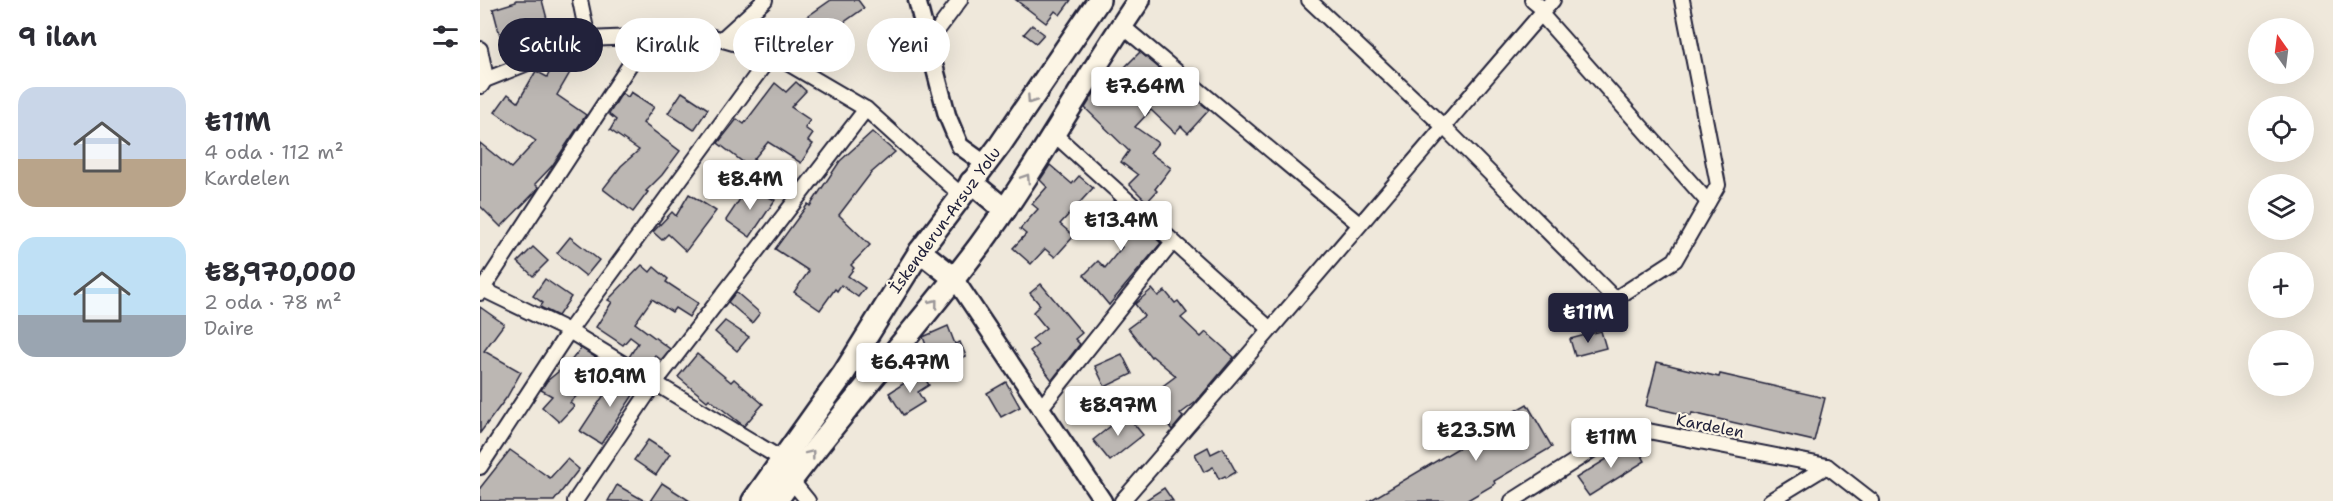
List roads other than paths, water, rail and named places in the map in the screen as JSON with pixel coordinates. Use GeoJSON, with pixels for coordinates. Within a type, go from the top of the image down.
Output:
{"type":"FeatureCollection","features":[{"type":"Feature","properties":{"kind":"main road","name":"İskenderun-Arsuz Yolu"},"geometry":{"type":"LineString","coordinates":[[753,501],[844,373],[920,251],[985,164],[1099,0]]}},
{"type":"Feature","properties":{"kind":"main road"},"geometry":{"type":"LineString","coordinates":[[776,501],[954,278],[1005,210],[1139,0]]}},
{"type":"Feature","properties":{"kind":"main road"},"geometry":{"type":"LineString","coordinates":[[966,189],[1005,210]]}},
{"type":"Feature","properties":{"kind":"main road"},"geometry":{"type":"LineString","coordinates":[[920,251],[954,278]]}},
{"type":"Feature","properties":{"kind":"street"},"geometry":{"type":"LineString","coordinates":[[580,0],[584,18]]}},
{"type":"Feature","properties":{"kind":"street"},"geometry":{"type":"LineString","coordinates":[[721,40],[765,0]]}},
{"type":"Feature","properties":{"kind":"street"},"geometry":{"type":"LineString","coordinates":[[917,0],[922,18]]}},
{"type":"Feature","properties":{"kind":"street"},"geometry":{"type":"LineString","coordinates":[[947,18],[960,0]]}},
{"type":"Feature","properties":{"kind":"street"},"geometry":{"type":"LineString","coordinates":[[1309,0],[1443,126],[1615,299],[1675,260],[1718,185],[1682,0]]}},
{"type":"Feature","properties":{"kind":"street"},"geometry":{"type":"LineString","coordinates":[[1532,0],[1546,8],[1708,202]]}},
{"type":"Feature","properties":{"kind":"street"},"geometry":{"type":"LineString","coordinates":[[1122,501],[1254,351],[1359,224],[1546,8]]}},
{"type":"Feature","properties":{"kind":"street"},"geometry":{"type":"LineString","coordinates":[[1121,26],[1359,224]]}},
{"type":"Feature","properties":{"kind":"street"},"geometry":{"type":"LineString","coordinates":[[721,40],[733,43]]}},
{"type":"Feature","properties":{"kind":"street"},"geometry":{"type":"LineString","coordinates":[[480,49],[482,83],[508,72]]}},
{"type":"Feature","properties":{"kind":"street"},"geometry":{"type":"LineString","coordinates":[[625,72],[481,290],[570,331],[654,384],[783,460]]}},
{"type":"Feature","properties":{"kind":"street"},"geometry":{"type":"LineString","coordinates":[[480,467],[570,331],[759,72]]}},
{"type":"Feature","properties":{"kind":"street"},"geometry":{"type":"LineString","coordinates":[[803,72],[866,109],[966,189]]}},
{"type":"Feature","properties":{"kind":"street"},"geometry":{"type":"LineString","coordinates":[[936,72],[947,115],[960,146],[985,164]]}},
{"type":"Feature","properties":{"kind":"street"},"geometry":{"type":"LineString","coordinates":[[575,501],[654,384],[866,109]]}},
{"type":"Feature","properties":{"kind":"street"},"geometry":{"type":"LineString","coordinates":[[1054,134],[1172,243],[1270,329]]}},
{"type":"Feature","properties":{"kind":"street"},"geometry":{"type":"LineString","coordinates":[[1040,409],[1172,243]]}},
{"type":"Feature","properties":{"kind":"street"},"geometry":{"type":"LineString","coordinates":[[954,278],[1103,501]]}},
{"type":"Feature","properties":{"kind":"street","name":"Kardelen"},"geometry":{"type":"LineString","coordinates":[[1512,501],[1531,496],[1611,438],[1643,430],[1827,466],[1872,501]]}},
{"type":"Feature","properties":{"kind":"street"},"geometry":{"type":"LineString","coordinates":[[1770,501],[1827,466]]}},
{"type":"Feature","properties":{"kind":"street"},"geometry":{"type":"LineString","coordinates":[[791,480],[808,501]]}}]}
